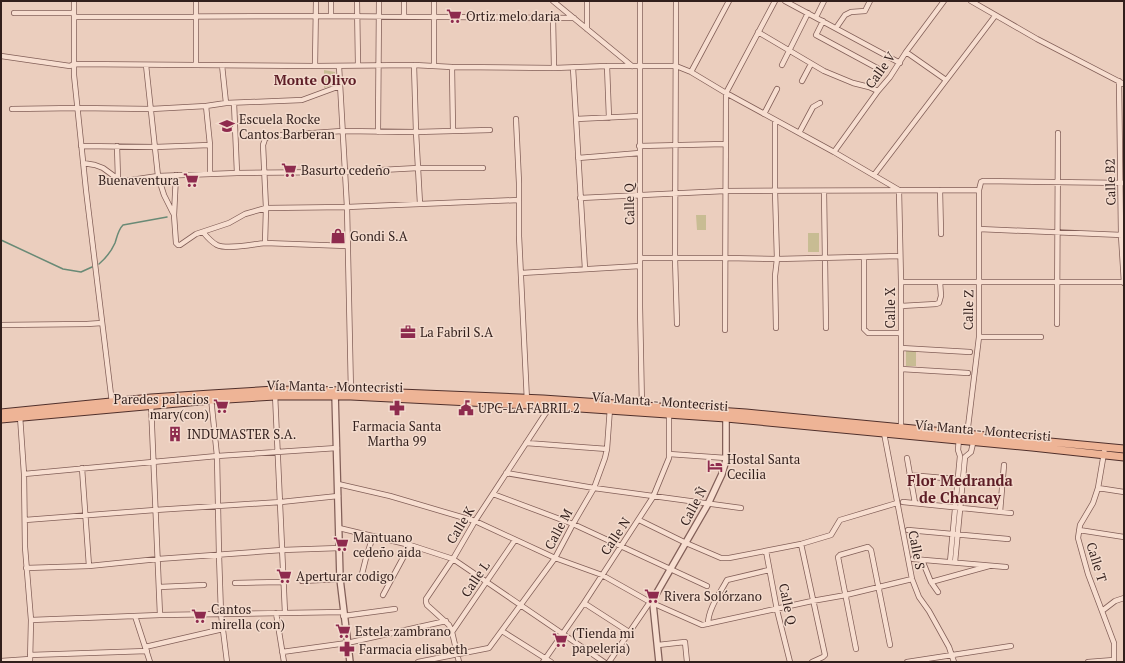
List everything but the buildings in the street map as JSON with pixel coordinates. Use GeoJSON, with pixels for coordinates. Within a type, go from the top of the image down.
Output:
{"type":"FeatureCollection","features":[{"type":"Feature","properties":{"kind":"main road","name":"Vía Manta - Montecristi"},"geometry":{"type":"LineString","coordinates":[[1,419],[20,415],[211,397],[275,393],[335,393],[527,401],[610,408],[900,427],[959,437]]}},
{"type":"Feature","properties":{"kind":"main road","name":"Vía Manta - Montecristi"},"geometry":{"type":"LineString","coordinates":[[1,413],[20,415]]}},
{"type":"Feature","properties":{"kind":"main road","name":"Vía Manta - Montecristi"},"geometry":{"type":"LineString","coordinates":[[726,415],[884,433],[959,437],[1105,451],[1124,449]]}},
{"type":"Feature","properties":{"kind":"main road","name":"Vía Manta - Montecristi"},"geometry":{"type":"LineString","coordinates":[[1105,451],[1124,457]]}},
{"type":"Feature","properties":{"kind":"street"},"geometry":{"type":"LineString","coordinates":[[74,1],[74,75],[77,108],[113,406]]}},
{"type":"Feature","properties":{"kind":"street"},"geometry":{"type":"LineString","coordinates":[[196,1],[196,65]]}},
{"type":"Feature","properties":{"kind":"street"},"geometry":{"type":"LineString","coordinates":[[315,66],[316,1]]}},
{"type":"Feature","properties":{"kind":"street"},"geometry":{"type":"LineString","coordinates":[[331,1],[331,16]]}},
{"type":"Feature","properties":{"kind":"street"},"geometry":{"type":"LineString","coordinates":[[357,1],[358,66]]}},
{"type":"Feature","properties":{"kind":"street"},"geometry":{"type":"LineString","coordinates":[[378,132],[379,1]]}},
{"type":"Feature","properties":{"kind":"street"},"geometry":{"type":"LineString","coordinates":[[404,1],[404,16]]}},
{"type":"Feature","properties":{"kind":"street"},"geometry":{"type":"LineString","coordinates":[[434,1],[434,66]]}},
{"type":"Feature","properties":{"kind":"street"},"geometry":{"type":"LineString","coordinates":[[553,1],[632,66]]}},
{"type":"Feature","properties":{"kind":"street"},"geometry":{"type":"LineString","coordinates":[[587,1],[587,29]]}},
{"type":"Feature","properties":{"kind":"street","name":"Calle Q"},"geometry":{"type":"LineString","coordinates":[[640,1],[639,146],[642,409]]}},
{"type":"Feature","properties":{"kind":"street"},"geometry":{"type":"LineString","coordinates":[[676,1],[675,258],[677,324]]}},
{"type":"Feature","properties":{"kind":"street"},"geometry":{"type":"LineString","coordinates":[[691,72],[729,1]]}},
{"type":"Feature","properties":{"kind":"street"},"geometry":{"type":"LineString","coordinates":[[725,330],[726,93],[775,1]]}},
{"type":"Feature","properties":{"kind":"street"},"geometry":{"type":"LineString","coordinates":[[785,1],[900,63]]}},
{"type":"Feature","properties":{"kind":"street"},"geometry":{"type":"LineString","coordinates":[[816,17],[824,1]]}},
{"type":"Feature","properties":{"kind":"street"},"geometry":{"type":"LineString","coordinates":[[836,28],[845,15],[851,12],[865,11],[870,1]]}},
{"type":"Feature","properties":{"kind":"street","name":"Calle V"},"geometry":{"type":"LineString","coordinates":[[834,152],[944,1]]}},
{"type":"Feature","properties":{"kind":"street"},"geometry":{"type":"LineString","coordinates":[[970,1],[995,16],[1124,84]]}},
{"type":"Feature","properties":{"kind":"street"},"geometry":{"type":"LineString","coordinates":[[14,13],[74,15],[574,18]]}},
{"type":"Feature","properties":{"kind":"street"},"geometry":{"type":"LineString","coordinates":[[782,65],[808,13]]}},
{"type":"Feature","properties":{"kind":"street"},"geometry":{"type":"LineString","coordinates":[[874,175],[995,16]]}},
{"type":"Feature","properties":{"kind":"street"},"geometry":{"type":"LineString","coordinates":[[553,18],[554,68]]}},
{"type":"Feature","properties":{"kind":"street"},"geometry":{"type":"LineString","coordinates":[[823,21],[816,35],[878,68]]}},
{"type":"Feature","properties":{"kind":"street"},"geometry":{"type":"LineString","coordinates":[[758,32],[811,64],[835,76],[878,92]]}},
{"type":"Feature","properties":{"kind":"street"},"geometry":{"type":"LineString","coordinates":[[906,52],[946,80]]}},
{"type":"Feature","properties":{"kind":"street"},"geometry":{"type":"LineString","coordinates":[[1,56],[70,66],[74,64],[315,66],[414,65],[554,68],[676,66],[691,72],[899,190]]}},
{"type":"Feature","properties":{"kind":"street"},"geometry":{"type":"LineString","coordinates":[[802,81],[811,64]]}},
{"type":"Feature","properties":{"kind":"street"},"geometry":{"type":"LineString","coordinates":[[146,65],[158,176],[164,195],[174,215]]}},
{"type":"Feature","properties":{"kind":"street"},"geometry":{"type":"LineString","coordinates":[[222,65],[226,103]]}},
{"type":"Feature","properties":{"kind":"street"},"geometry":{"type":"LineString","coordinates":[[414,65],[420,204]]}},
{"type":"Feature","properties":{"kind":"street"},"geometry":{"type":"LineString","coordinates":[[339,66],[347,207],[351,394]]}},
{"type":"Feature","properties":{"kind":"street"},"geometry":{"type":"LineString","coordinates":[[608,66],[609,118]]}},
{"type":"Feature","properties":{"kind":"street"},"geometry":{"type":"LineString","coordinates":[[452,67],[453,131]]}},
{"type":"Feature","properties":{"kind":"street"},"geometry":{"type":"LineString","coordinates":[[573,68],[585,269]]}},
{"type":"Feature","properties":{"kind":"street","name":"Calle B2"},"geometry":{"type":"LineString","coordinates":[[1119,81],[1124,282]]}},
{"type":"Feature","properties":{"kind":"street"},"geometry":{"type":"LineString","coordinates":[[12,110],[77,108],[151,109],[206,106],[226,103],[302,100],[340,86]]}},
{"type":"Feature","properties":{"kind":"street"},"geometry":{"type":"LineString","coordinates":[[764,114],[777,88]]}},
{"type":"Feature","properties":{"kind":"street"},"geometry":{"type":"LineString","coordinates":[[234,103],[237,173]]}},
{"type":"Feature","properties":{"kind":"street"},"geometry":{"type":"LineString","coordinates":[[799,133],[813,107],[820,103]]}},
{"type":"Feature","properties":{"kind":"street"},"geometry":{"type":"LineString","coordinates":[[206,106],[210,145],[210,174]]}},
{"type":"Feature","properties":{"kind":"street"},"geometry":{"type":"LineString","coordinates":[[576,119],[639,116]]}},
{"type":"Feature","properties":{"kind":"street"},"geometry":{"type":"LineString","coordinates":[[516,119],[519,236],[522,272],[527,401]]}},
{"type":"Feature","properties":{"kind":"street"},"geometry":{"type":"LineString","coordinates":[[775,120],[777,259],[775,276],[776,328]]}},
{"type":"Feature","properties":{"kind":"street"},"geometry":{"type":"LineString","coordinates":[[265,243],[266,208],[263,144],[265,139],[269,136],[342,131],[416,132],[490,130]]}},
{"type":"Feature","properties":{"kind":"street"},"geometry":{"type":"LineString","coordinates":[[1057,324],[1058,133]]}},
{"type":"Feature","properties":{"kind":"street"},"geometry":{"type":"LineString","coordinates":[[639,146],[725,144]]}},
{"type":"Feature","properties":{"kind":"street"},"geometry":{"type":"LineString","coordinates":[[81,146],[210,145]]}},
{"type":"Feature","properties":{"kind":"street"},"geometry":{"type":"LineString","coordinates":[[117,146],[118,180]]}},
{"type":"Feature","properties":{"kind":"street"},"geometry":{"type":"LineString","coordinates":[[578,158],[640,153]]}},
{"type":"Feature","properties":{"kind":"street"},"geometry":{"type":"LineString","coordinates":[[83,162],[102,168],[118,180],[124,181],[176,175],[264,172],[344,172],[418,168],[483,168]]}},
{"type":"Feature","properties":{"kind":"street"},"geometry":{"type":"LineString","coordinates":[[176,175],[174,215],[176,243],[178,245],[196,234],[229,223],[245,214],[266,208],[347,207],[519,200]]}},
{"type":"Feature","properties":{"kind":"street","name":"Calle Z"},"geometry":{"type":"LineString","coordinates":[[960,480],[965,457],[971,452],[970,438],[979,337],[980,184],[983,181],[1058,181]]}},
{"type":"Feature","properties":{"kind":"street"},"geometry":{"type":"LineString","coordinates":[[1058,181],[1122,183]]}},
{"type":"Feature","properties":{"kind":"street","name":"Calle X"},"geometry":{"type":"LineString","coordinates":[[899,190],[901,282],[900,427]]}},
{"type":"Feature","properties":{"kind":"street"},"geometry":{"type":"LineString","coordinates":[[940,190],[941,234]]}},
{"type":"Feature","properties":{"kind":"street"},"geometry":{"type":"LineString","coordinates":[[580,198],[725,192],[979,190]]}},
{"type":"Feature","properties":{"kind":"street"},"geometry":{"type":"LineString","coordinates":[[824,191],[826,328]]}},
{"type":"Feature","properties":{"kind":"street"},"geometry":{"type":"LineString","coordinates":[[979,229],[1123,235]]}},
{"type":"Feature","properties":{"kind":"street"},"geometry":{"type":"LineString","coordinates":[[203,232],[210,241],[223,247],[265,243],[347,246]]}},
{"type":"Feature","properties":{"kind":"street"},"geometry":{"type":"LineString","coordinates":[[641,258],[777,259],[900,256]]}},
{"type":"Feature","properties":{"kind":"street"},"geometry":{"type":"LineString","coordinates":[[864,257],[865,332],[901,333]]}},
{"type":"Feature","properties":{"kind":"street"},"geometry":{"type":"LineString","coordinates":[[522,272],[640,266]]}},
{"type":"Feature","properties":{"kind":"street"},"geometry":{"type":"LineString","coordinates":[[901,282],[1124,282]]}},
{"type":"Feature","properties":{"kind":"street"},"geometry":{"type":"LineString","coordinates":[[901,306],[938,303],[941,296],[940,282]]}},
{"type":"Feature","properties":{"kind":"street"},"geometry":{"type":"LineString","coordinates":[[1,325],[102,323]]}},
{"type":"Feature","properties":{"kind":"street"},"geometry":{"type":"LineString","coordinates":[[979,337],[1040,337]]}},
{"type":"Feature","properties":{"kind":"street"},"geometry":{"type":"LineString","coordinates":[[901,348],[970,352]]}},
{"type":"Feature","properties":{"kind":"street"},"geometry":{"type":"LineString","coordinates":[[901,369],[968,373]]}},
{"type":"Feature","properties":{"kind":"street"},"geometry":{"type":"LineString","coordinates":[[275,393],[279,451],[285,613]]}},
{"type":"Feature","properties":{"kind":"street"},"geometry":{"type":"LineString","coordinates":[[335,393],[340,579],[343,614],[350,662]]}},
{"type":"Feature","properties":{"kind":"street"},"geometry":{"type":"LineString","coordinates":[[211,397],[217,456],[219,555],[223,629],[227,662]]}},
{"type":"Feature","properties":{"kind":"street"},"geometry":{"type":"LineString","coordinates":[[151,402],[160,615]]}},
{"type":"Feature","properties":{"kind":"street","name":"Calle K"},"geometry":{"type":"LineString","coordinates":[[459,662],[452,632],[446,622],[427,605],[426,602],[475,521],[552,403]]}},
{"type":"Feature","properties":{"kind":"street","name":"Calle M"},"geometry":{"type":"LineString","coordinates":[[458,654],[489,648],[555,558],[572,524],[594,488],[605,458],[610,408]]}},
{"type":"Feature","properties":{"kind":"street","name":"Calle N"},"geometry":{"type":"LineString","coordinates":[[544,660],[584,604],[653,496],[669,458],[669,411]]}},
{"type":"Feature","properties":{"kind":"street"},"geometry":{"type":"LineString","coordinates":[[20,415],[24,474],[26,568],[30,620],[30,659]]}},
{"type":"Feature","properties":{"kind":"street","name":"Calle Ñ"},"geometry":{"type":"LineString","coordinates":[[609,662],[629,632],[652,603],[708,504],[722,474],[726,458],[726,415]]}},
{"type":"Feature","properties":{"kind":"street","name":"Calle S"},"geometry":{"type":"LineString","coordinates":[[884,433],[912,579],[919,597],[929,611],[949,647],[954,662]]}},
{"type":"Feature","properties":{"kind":"street"},"geometry":{"type":"LineString","coordinates":[[950,562],[955,534],[960,480],[960,456],[958,450],[959,437]]}},
{"type":"Feature","properties":{"kind":"street"},"geometry":{"type":"LineString","coordinates":[[526,442],[607,449]]}},
{"type":"Feature","properties":{"kind":"street"},"geometry":{"type":"LineString","coordinates":[[24,474],[217,456],[337,448]]}},
{"type":"Feature","properties":{"kind":"street","name":"Calle T"},"geometry":{"type":"LineString","coordinates":[[1105,451],[1098,488],[1093,503],[1082,520],[1078,538],[1114,643],[1114,661]]}},
{"type":"Feature","properties":{"kind":"street"},"geometry":{"type":"LineString","coordinates":[[669,454],[726,458]]}},
{"type":"Feature","properties":{"kind":"street"},"geometry":{"type":"LineString","coordinates":[[907,458],[915,503]]}},
{"type":"Feature","properties":{"kind":"street"},"geometry":{"type":"LineString","coordinates":[[1000,512],[1004,465]]}},
{"type":"Feature","properties":{"kind":"street"},"geometry":{"type":"LineString","coordinates":[[82,468],[89,566]]}},
{"type":"Feature","properties":{"kind":"street"},"geometry":{"type":"LineString","coordinates":[[506,473],[594,488],[741,508]]}},
{"type":"Feature","properties":{"kind":"street"},"geometry":{"type":"LineString","coordinates":[[910,475],[1002,483]]}},
{"type":"Feature","properties":{"kind":"street"},"geometry":{"type":"LineString","coordinates":[[338,484],[390,496],[475,521],[555,558],[602,575],[652,603],[702,625],[846,595],[912,579]]}},
{"type":"Feature","properties":{"kind":"street"},"geometry":{"type":"LineString","coordinates":[[1098,488],[1124,492]]}},
{"type":"Feature","properties":{"kind":"street"},"geometry":{"type":"LineString","coordinates":[[493,494],[572,524],[707,586]]}},
{"type":"Feature","properties":{"kind":"street"},"geometry":{"type":"LineString","coordinates":[[25,520],[218,507],[338,496]]}},
{"type":"Feature","properties":{"kind":"street"},"geometry":{"type":"LineString","coordinates":[[903,502],[1011,513]]}},
{"type":"Feature","properties":{"kind":"street"},"geometry":{"type":"LineString","coordinates":[[639,520],[721,558],[729,558],[801,544],[831,535],[840,520],[897,503]]}},
{"type":"Feature","properties":{"kind":"street"},"geometry":{"type":"LineString","coordinates":[[339,528],[410,545],[453,559],[604,662]]}},
{"type":"Feature","properties":{"kind":"street"},"geometry":{"type":"LineString","coordinates":[[908,530],[1008,538]]}},
{"type":"Feature","properties":{"kind":"street"},"geometry":{"type":"LineString","coordinates":[[1079,530],[1124,537]]}},
{"type":"Feature","properties":{"kind":"street"},"geometry":{"type":"LineString","coordinates":[[955,534],[956,562]]}},
{"type":"Feature","properties":{"kind":"street"},"geometry":{"type":"LineString","coordinates":[[362,574],[373,536]]}},
{"type":"Feature","properties":{"kind":"street","name":"Calle L"},"geometry":{"type":"LineString","coordinates":[[452,632],[515,540]]}},
{"type":"Feature","properties":{"kind":"street"},"geometry":{"type":"LineString","coordinates":[[801,544],[812,601],[825,655],[812,662]]}},
{"type":"Feature","properties":{"kind":"street"},"geometry":{"type":"LineString","coordinates":[[383,595],[410,545]]}},
{"type":"Feature","properties":{"kind":"street"},"geometry":{"type":"LineString","coordinates":[[26,568],[89,566],[158,559],[282,550],[340,548]]}},
{"type":"Feature","properties":{"kind":"street"},"geometry":{"type":"LineString","coordinates":[[856,649],[838,557],[840,555],[868,548],[871,550],[880,587],[890,644]]}},
{"type":"Feature","properties":{"kind":"street","name":"Calle Q"},"geometry":{"type":"LineString","coordinates":[[766,551],[776,610],[790,662]]}},
{"type":"Feature","properties":{"kind":"street"},"geometry":{"type":"LineString","coordinates":[[913,559],[1006,567]]}},
{"type":"Feature","properties":{"kind":"street"},"geometry":{"type":"LineString","coordinates":[[922,560],[931,582],[938,592]]}},
{"type":"Feature","properties":{"kind":"street"},"geometry":{"type":"LineString","coordinates":[[931,582],[992,566]]}},
{"type":"Feature","properties":{"kind":"street"},"geometry":{"type":"LineString","coordinates":[[708,624],[708,618],[712,608],[728,580],[770,570]]}},
{"type":"Feature","properties":{"kind":"street"},"geometry":{"type":"LineString","coordinates":[[302,581],[340,579]]}},
{"type":"Feature","properties":{"kind":"street"},"geometry":{"type":"LineString","coordinates":[[235,583],[283,582]]}},
{"type":"Feature","properties":{"kind":"street"},"geometry":{"type":"LineString","coordinates":[[159,587],[204,585]]}},
{"type":"Feature","properties":{"kind":"street"},"geometry":{"type":"LineString","coordinates":[[1102,611],[1115,601],[1124,598]]}},
{"type":"Feature","properties":{"kind":"street"},"geometry":{"type":"LineString","coordinates":[[652,603],[659,662]]}},
{"type":"Feature","properties":{"kind":"street"},"geometry":{"type":"LineString","coordinates":[[584,604],[629,632]]}},
{"type":"Feature","properties":{"kind":"street"},"geometry":{"type":"LineString","coordinates":[[30,620],[160,615],[285,613],[343,614],[394,609]]}},
{"type":"Feature","properties":{"kind":"street"},"geometry":{"type":"LineString","coordinates":[[276,614],[284,662]]}},
{"type":"Feature","properties":{"kind":"street"},"geometry":{"type":"LineString","coordinates":[[135,616],[150,662]]}},
{"type":"Feature","properties":{"kind":"street"},"geometry":{"type":"LineString","coordinates":[[282,652],[347,643],[446,622]]}},
{"type":"Feature","properties":{"kind":"street"},"geometry":{"type":"LineString","coordinates":[[1,661],[56,655],[146,649],[223,629]]}},
{"type":"Feature","properties":{"kind":"street"},"geometry":{"type":"LineString","coordinates":[[502,631],[544,660],[552,662]]}},
{"type":"Feature","properties":{"kind":"street"},"geometry":{"type":"LineString","coordinates":[[658,645],[685,642],[687,662]]}},
{"type":"Feature","properties":{"kind":"street"},"geometry":{"type":"LineString","coordinates":[[907,662],[1011,646]]}},
{"type":"Feature","properties":{"kind":"street"},"geometry":{"type":"LineString","coordinates":[[418,662],[458,654]]}},
{"type":"Feature","properties":{"kind":"street"},"geometry":{"type":"LineString","coordinates":[[1088,662],[1114,661]]}},
{"type":"Feature","properties":{"kind":"shaded area"},"geometry":{"type":"Polygon","coordinates":[[[324,70],[335,72],[335,84],[324,88],[324,70]]]}},
{"type":"Feature","properties":{"kind":"shaded area"},"geometry":{"type":"Polygon","coordinates":[[[696,215],[706,215],[706,230],[697,230],[696,215]]]}},
{"type":"Feature","properties":{"kind":"shaded area"},"geometry":{"type":"Polygon","coordinates":[[[808,233],[819,233],[819,252],[808,252],[808,233]]]}},
{"type":"Feature","properties":{"kind":"shaded area"},"geometry":{"type":"Polygon","coordinates":[[[906,351],[916,351],[916,366],[906,366],[906,351]]]}},
{"type":"Feature","properties":{"kind":"waterway"},"geometry":{"type":"LineString","coordinates":[[99,264],[112,249],[123,225],[167,217]]}},
{"type":"Feature","properties":{"kind":"waterway"},"geometry":{"type":"LineString","coordinates":[[1,240],[63,269],[81,272],[92,267]]}},
{"type":"Feature","properties":{"kind":"place","name":"Ortiz melo daria"},"geometry":{"type":"Point","coordinates":[454,16]}},
{"type":"Feature","properties":{"kind":"place","name":"Escuela Rocke Cantos Barberan"},"geometry":{"type":"Point","coordinates":[227,126]}},
{"type":"Feature","properties":{"kind":"place","name":"Basurto cedeño"},"geometry":{"type":"Point","coordinates":[289,170]}},
{"type":"Feature","properties":{"kind":"place","name":"Buenaventura"},"geometry":{"type":"Point","coordinates":[191,180]}},
{"type":"Feature","properties":{"kind":"place","name":"Gondi S.A"},"geometry":{"type":"Point","coordinates":[338,236]}},
{"type":"Feature","properties":{"kind":"place","name":"La Fabril S.A"},"geometry":{"type":"Point","coordinates":[408,332]}},
{"type":"Feature","properties":{"kind":"place","name":"Paredes palacios mary(con)"},"geometry":{"type":"Point","coordinates":[221,406]}},
{"type":"Feature","properties":{"kind":"place","name":"Farmacia Santa Martha 99"},"geometry":{"type":"Point","coordinates":[397,408]}},
{"type":"Feature","properties":{"kind":"place","name":"UPC-LA FABRIL 2"},"geometry":{"type":"Point","coordinates":[466,408]}},
{"type":"Feature","properties":{"kind":"place","name":"INDUMASTER S.A."},"geometry":{"type":"Point","coordinates":[175,434]}},
{"type":"Feature","properties":{"kind":"place","name":"Hostal Santa Cecilia"},"geometry":{"type":"Point","coordinates":[715,466]}},
{"type":"Feature","properties":{"kind":"place","name":"Mantuano cedeño aida"},"geometry":{"type":"Point","coordinates":[341,544]}},
{"type":"Feature","properties":{"kind":"place","name":"Aperturar codigo"},"geometry":{"type":"Point","coordinates":[284,576]}},
{"type":"Feature","properties":{"kind":"place","name":"Rivera Solórzano"},"geometry":{"type":"Point","coordinates":[652,596]}},
{"type":"Feature","properties":{"kind":"place","name":"Cantos mirella (con)"},"geometry":{"type":"Point","coordinates":[199,616]}},
{"type":"Feature","properties":{"kind":"place","name":"Estela zambrano"},"geometry":{"type":"Point","coordinates":[343,631]}},
{"type":"Feature","properties":{"kind":"place","name":"(Tienda mi papeleria)"},"geometry":{"type":"Point","coordinates":[560,640]}},
{"type":"Feature","properties":{"kind":"place","name":"Farmacia elisabeth"},"geometry":{"type":"Point","coordinates":[347,649]}},
{"type":"Feature","properties":{"kind":"district","name":"Monte Olivo"},"geometry":{"type":"Point","coordinates":[315,79]}},
{"type":"Feature","properties":{"kind":"district","name":"Flor Medranda de Chancay"},"geometry":{"type":"Point","coordinates":[960,488]}}]}
